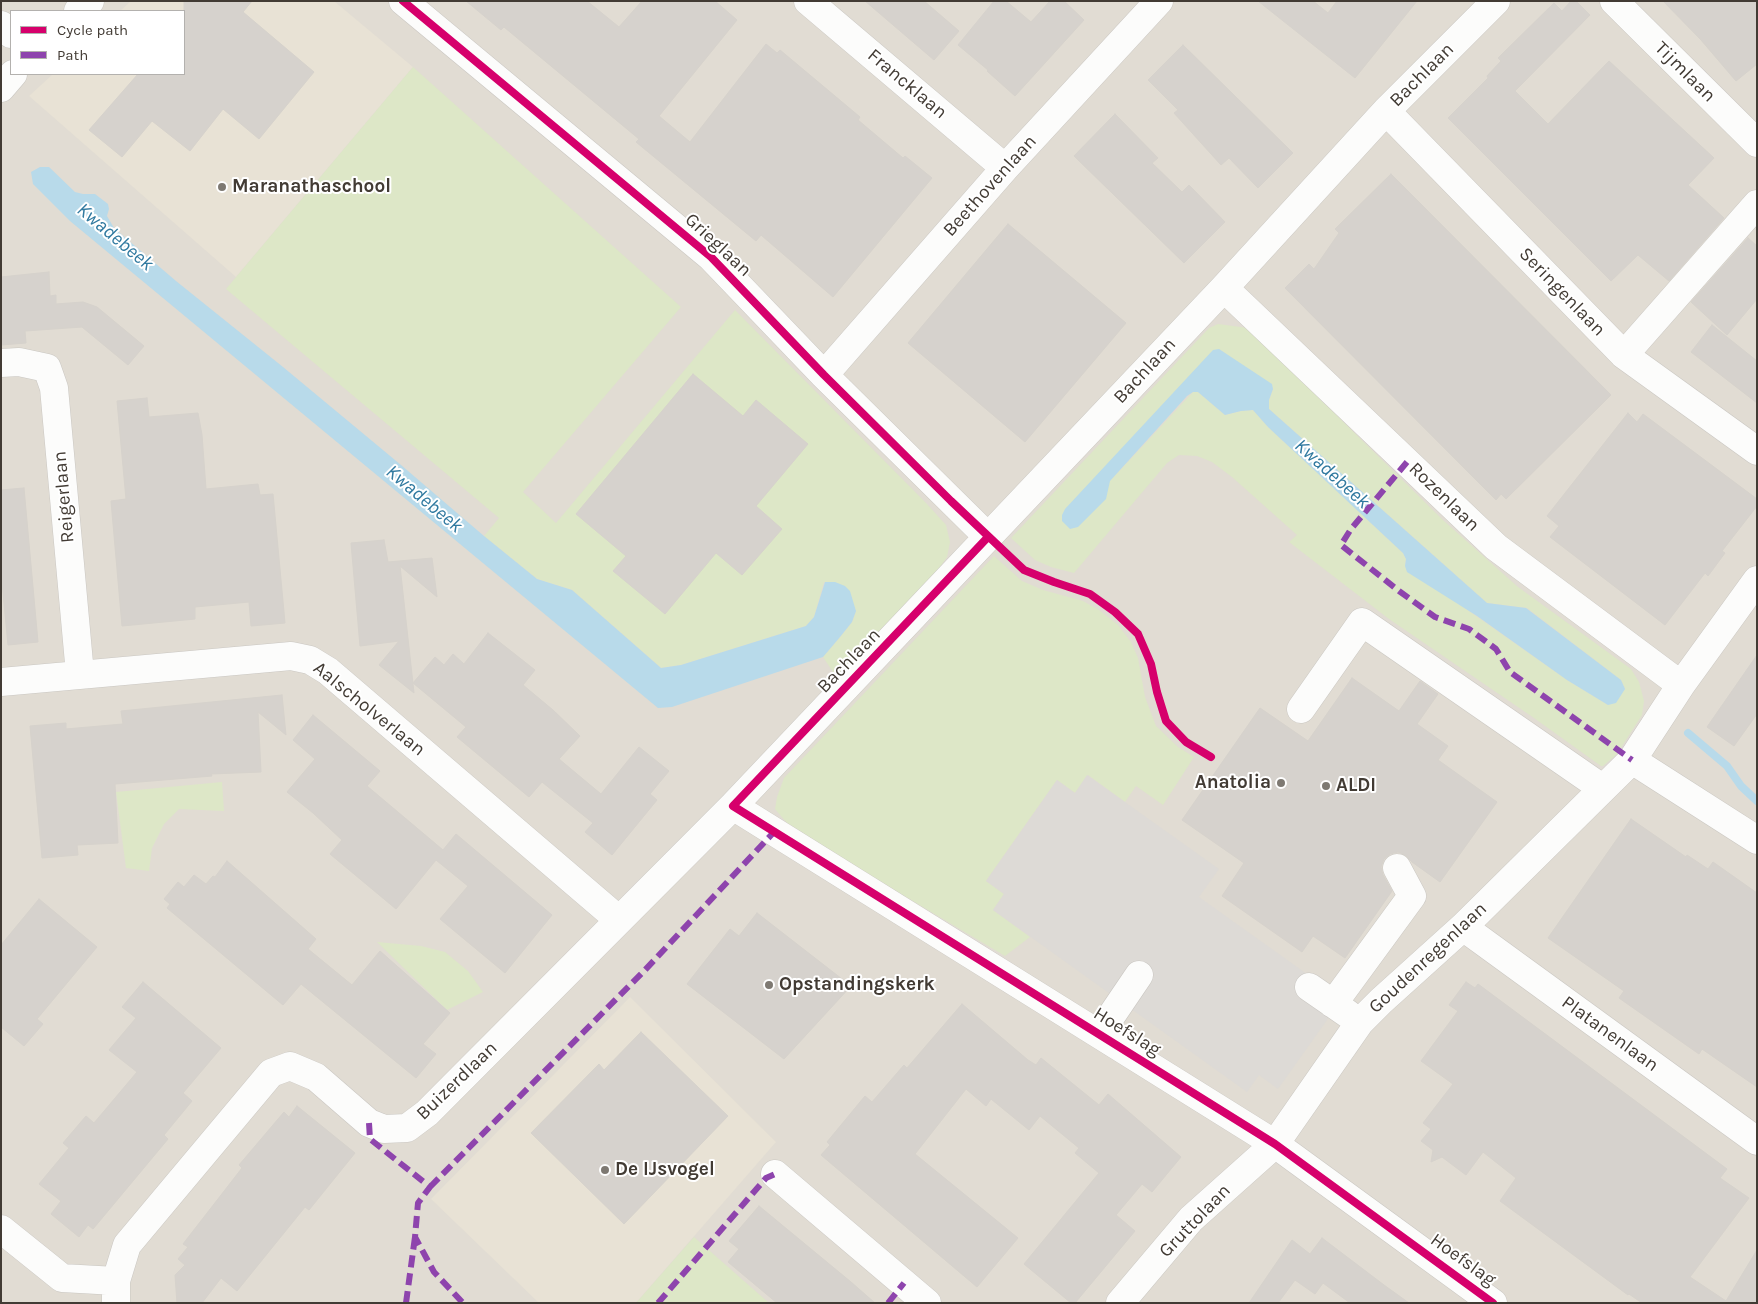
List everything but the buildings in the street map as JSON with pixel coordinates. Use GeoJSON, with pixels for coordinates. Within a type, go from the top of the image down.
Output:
{"type":"FeatureCollection","features":[{"type":"Feature","properties":{"kind":"street"},"geometry":{"type":"LineString","coordinates":[[79,10],[90,1]]}},
{"type":"Feature","properties":{"kind":"street","name":"Grieglaan"},"geometry":{"type":"LineString","coordinates":[[403,1],[711,257],[824,375],[988,537]]}},
{"type":"Feature","properties":{"kind":"street","name":"Beethovenlaan"},"geometry":{"type":"LineString","coordinates":[[824,375],[1005,168],[1159,1]]}},
{"type":"Feature","properties":{"kind":"street","name":"Bachlaan"},"geometry":{"type":"LineString","coordinates":[[733,806],[1224,288],[1386,111],[1496,1]]}},
{"type":"Feature","properties":{"kind":"street","name":"Tijmlaan"},"geometry":{"type":"LineString","coordinates":[[1614,1],[1757,143]]}},
{"type":"Feature","properties":{"kind":"street","name":"Francklaan"},"geometry":{"type":"LineString","coordinates":[[822,5],[1005,168]]}},
{"type":"Feature","properties":{"kind":"street"},"geometry":{"type":"LineString","coordinates":[[1,88],[11,75]]}},
{"type":"Feature","properties":{"kind":"street","name":"Seringenlaan"},"geometry":{"type":"LineString","coordinates":[[1386,111],[1624,355],[1757,452]]}},
{"type":"Feature","properties":{"kind":"street"},"geometry":{"type":"LineString","coordinates":[[1624,355],[1757,204]]}},
{"type":"Feature","properties":{"kind":"street","name":"Rozenlaan"},"geometry":{"type":"LineString","coordinates":[[1224,288],[1496,546],[1681,685]]}},
{"type":"Feature","properties":{"kind":"street","name":"Reigerlaan"},"geometry":{"type":"LineString","coordinates":[[1,363],[19,362],[47,368],[54,388],[80,674]]}},
{"type":"Feature","properties":{"kind":"street","name":"Goudenregenlaan"},"geometry":{"type":"LineString","coordinates":[[1275,1144],[1360,1022],[1463,926],[1632,760],[1681,685],[1757,580]]}},
{"type":"Feature","properties":{"kind":"street"},"geometry":{"type":"LineString","coordinates":[[1301,709],[1362,622],[1602,788]]}},
{"type":"Feature","properties":{"kind":"street","name":"Aalscholverlaan"},"geometry":{"type":"LineString","coordinates":[[1,682],[291,656],[310,660],[328,671],[619,920]]}},
{"type":"Feature","properties":{"kind":"street"},"geometry":{"type":"LineString","coordinates":[[1632,760],[1757,840]]}},
{"type":"Feature","properties":{"kind":"street","name":"Buizerdlaan"},"geometry":{"type":"LineString","coordinates":[[116,1292],[127,1245],[271,1074],[290,1066],[316,1077],[369,1122],[384,1129],[407,1128],[427,1113],[733,806]]}},
{"type":"Feature","properties":{"kind":"street","name":"Hoefslag"},"geometry":{"type":"LineString","coordinates":[[733,806],[1275,1144],[1493,1303]]}},
{"type":"Feature","properties":{"kind":"street"},"geometry":{"type":"LineString","coordinates":[[1333,1004],[1412,896],[1397,868]]}},
{"type":"Feature","properties":{"kind":"street","name":"Platanenlaan"},"geometry":{"type":"LineString","coordinates":[[1463,926],[1757,1141]]}},
{"type":"Feature","properties":{"kind":"street"},"geometry":{"type":"LineString","coordinates":[[1099,1034],[1139,976]]}},
{"type":"Feature","properties":{"kind":"street"},"geometry":{"type":"LineString","coordinates":[[1309,987],[1360,1022]]}},
{"type":"Feature","properties":{"kind":"street","name":"Gruttolaan"},"geometry":{"type":"LineString","coordinates":[[1120,1303],[1191,1219],[1275,1144]]}},
{"type":"Feature","properties":{"kind":"street"},"geometry":{"type":"LineString","coordinates":[[775,1174],[927,1303]]}},
{"type":"Feature","properties":{"kind":"street"},"geometry":{"type":"LineString","coordinates":[[1,1229],[62,1278],[116,1292]]}},
{"type":"Feature","properties":{"kind":"shaded area"},"geometry":{"type":"Polygon","coordinates":[[[1,1],[1757,1],[1757,1303],[1,1303],[1,1]]]}},
{"type":"Feature","properties":{"kind":"shaded area","name":"Maranathaschool"},"geometry":{"type":"Polygon","coordinates":[[[131,1],[334,1],[413,67],[236,277],[29,96],[52,75],[185,75],[185,10],[121,10],[131,1]]]}},
{"type":"Feature","properties":{"kind":"shaded area"},"geometry":{"type":"Polygon","coordinates":[[[1087,775],[1219,869],[1199,897],[1342,999],[1278,1089],[1259,1075],[1247,1092],[993,910],[1004,894],[986,881],[1057,780],[1075,793],[1087,775]]]}},
{"type":"Feature","properties":{"kind":"shaded area","name":"De IJsvogel"},"geometry":{"type":"Polygon","coordinates":[[[630,997],[776,1142],[636,1303],[539,1303],[431,1199],[630,997]]]}},
{"type":"Feature","properties":{"kind":"green space"},"geometry":{"type":"Polygon","coordinates":[[[413,67],[681,307],[523,492],[556,523],[735,310],[946,525],[950,542],[947,557],[931,580],[837,678],[823,657],[852,622],[856,611],[824,582],[814,617],[806,626],[681,665],[661,668],[572,590],[537,579],[484,536],[499,518],[226,289],[413,67]]]}},
{"type":"Feature","properties":{"kind":"green space"},"geometry":{"type":"Polygon","coordinates":[[[1218,324],[1248,328],[1444,521],[1518,587],[1631,669],[1639,682],[1644,701],[1642,715],[1617,754],[1601,766],[1389,619],[1289,542],[1297,535],[1232,477],[1212,462],[1197,456],[1179,455],[1167,463],[1074,573],[1051,567],[1035,560],[1011,538],[1209,328],[1218,324]],[[1219,349],[1110,481],[1193,392],[1198,392],[1225,415],[1253,410],[1268,427],[1403,553],[1406,559],[1405,566],[1567,680],[1608,705],[1625,689],[1621,680],[1527,608],[1487,603],[1269,409],[1269,400],[1273,389],[1219,349]]]}},
{"type":"Feature","properties":{"kind":"green space"},"geometry":{"type":"Polygon","coordinates":[[[994,556],[1022,581],[1043,590],[1083,601],[1099,610],[1118,625],[1131,642],[1138,658],[1145,697],[1156,726],[1178,747],[1194,757],[1163,805],[1136,786],[1125,802],[1088,775],[1075,793],[1057,780],[986,881],[1004,894],[993,910],[1030,937],[1005,956],[792,829],[775,809],[784,778],[994,556]]]}},
{"type":"Feature","properties":{"kind":"green space"},"geometry":{"type":"Polygon","coordinates":[[[222,782],[224,811],[179,809],[164,824],[152,848],[149,871],[126,868],[116,792],[222,782]]]}},
{"type":"Feature","properties":{"kind":"green space"},"geometry":{"type":"Polygon","coordinates":[[[377,942],[421,946],[445,952],[468,971],[483,992],[447,1010],[377,942]]]}},
{"type":"Feature","properties":{"kind":"green space"},"geometry":{"type":"Polygon","coordinates":[[[694,1237],[769,1303],[636,1303],[694,1237]]]}},
{"type":"Feature","properties":{"kind":"water"},"geometry":{"type":"Polygon","coordinates":[[[40,167],[49,167],[75,192],[95,194],[108,204],[107,216],[114,228],[176,281],[283,367],[537,579],[572,590],[661,668],[681,665],[806,626],[814,617],[825,582],[835,582],[845,586],[850,591],[856,611],[852,622],[823,657],[672,707],[658,708],[70,221],[33,184],[31,172],[40,167]]]}},
{"type":"Feature","properties":{"kind":"water"},"geometry":{"type":"Polygon","coordinates":[[[1219,349],[1272,384],[1273,389],[1269,400],[1269,409],[1487,603],[1526,608],[1621,680],[1625,689],[1616,703],[1608,705],[1567,680],[1477,616],[1407,572],[1405,566],[1406,559],[1403,553],[1268,427],[1253,410],[1225,415],[1198,392],[1193,392],[1187,396],[1110,481],[1106,499],[1078,527],[1070,529],[1062,521],[1065,509],[1213,350],[1219,349]]]}},
{"type":"Feature","properties":{"kind":"waterway","name":"Kwadebeek"},"geometry":{"type":"LineString","coordinates":[[1688,733],[1727,766],[1741,786],[1757,801]]}},
{"type":"Feature","properties":{"kind":"marked path"},"geometry":{"type":"LineString","coordinates":[[1407,462],[1351,529],[1341,545],[1435,617],[1469,629],[1496,649],[1510,672],[1632,760]]}},
{"type":"Feature","properties":{"kind":"marked path"},"geometry":{"type":"LineString","coordinates":[[430,1187],[645,970],[774,832]]}},
{"type":"Feature","properties":{"kind":"marked path"},"geometry":{"type":"LineString","coordinates":[[369,1123],[370,1139],[430,1187],[418,1203],[415,1237],[434,1272],[463,1303]]}},
{"type":"Feature","properties":{"kind":"marked path"},"geometry":{"type":"LineString","coordinates":[[658,1303],[766,1178],[775,1174]]}},
{"type":"Feature","properties":{"kind":"marked path"},"geometry":{"type":"LineString","coordinates":[[406,1303],[415,1237]]}},
{"type":"Feature","properties":{"kind":"marked path"},"geometry":{"type":"LineString","coordinates":[[888,1303],[904,1283]]}},
{"type":"Feature","properties":{"kind":"cycle path"},"geometry":{"type":"LineString","coordinates":[[403,1],[711,257],[824,375],[951,501],[1024,570],[1090,594],[1115,612],[1138,634],[1151,664],[1166,721],[1186,742],[1211,757]]}},
{"type":"Feature","properties":{"kind":"cycle path"},"geometry":{"type":"LineString","coordinates":[[988,537],[733,806],[1275,1144],[1493,1303]]}},
{"type":"Feature","properties":{"kind":"place","name":"Maranathaschool"},"geometry":{"type":"Point","coordinates":[222,187]}},
{"type":"Feature","properties":{"kind":"place","name":"Anatolia"},"geometry":{"type":"Point","coordinates":[1281,783]}},
{"type":"Feature","properties":{"kind":"place","name":"ALDI"},"geometry":{"type":"Point","coordinates":[1326,786]}},
{"type":"Feature","properties":{"kind":"place","name":"Opstandingskerk"},"geometry":{"type":"Point","coordinates":[769,985]}},
{"type":"Feature","properties":{"kind":"place","name":"De IJsvogel"},"geometry":{"type":"Point","coordinates":[605,1170]}}]}
